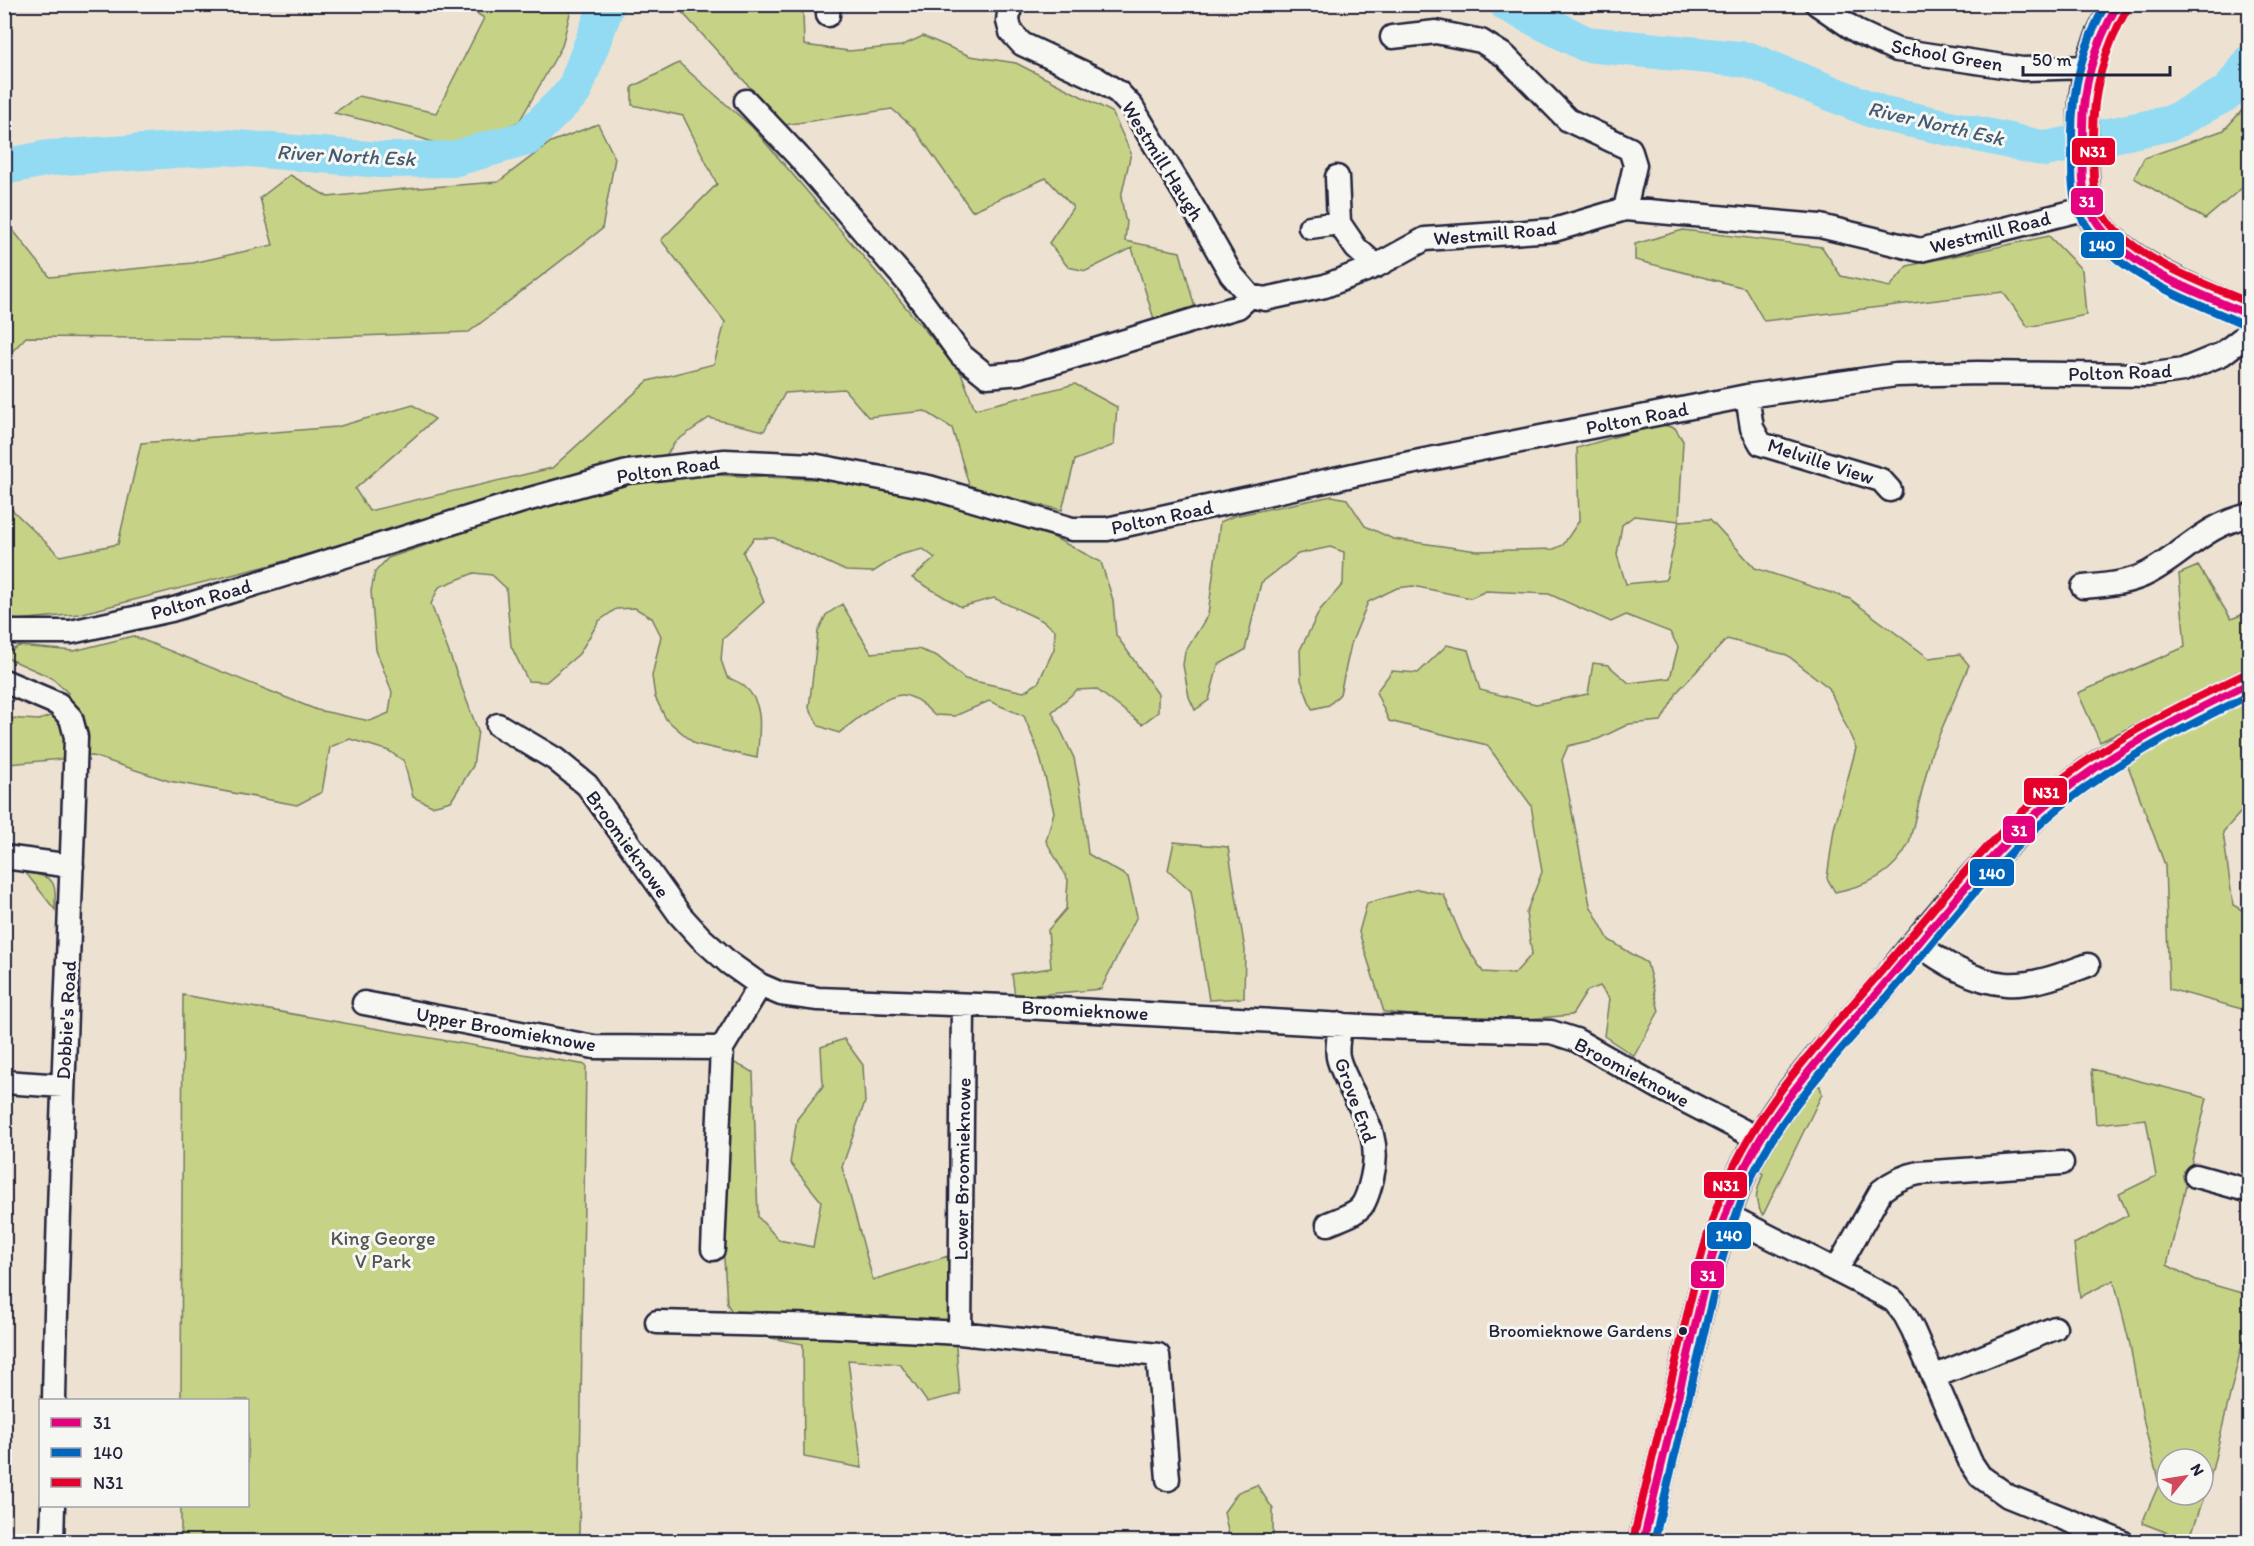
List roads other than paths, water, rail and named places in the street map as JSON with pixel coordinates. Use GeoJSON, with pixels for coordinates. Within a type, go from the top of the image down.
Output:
{"type":"FeatureCollection","features":[{"type":"Feature","properties":{"kind":"main road"},"geometry":{"type":"LineString","coordinates":[[2118,4],[2110,18],[2086,79],[2085,178],[2088,208],[2099,226],[2135,261],[2250,315]]}},
{"type":"Feature","properties":{"kind":"main road"},"geometry":{"type":"LineString","coordinates":[[1642,1542],[1706,1280],[1725,1214],[1743,1170],[1778,1110],[1811,1067],[1881,989],[1955,897],[2040,810],[2076,781],[2137,741],[2250,683]]}},
{"type":"Feature","properties":{"kind":"street","name":"Westmill Haugh"},"geometry":{"type":"LineString","coordinates":[[1010,4],[1008,21],[1011,32],[1022,44],[1097,79],[1118,92],[1132,107],[1184,191],[1231,274],[1250,296]]}},
{"type":"Feature","properties":{"kind":"street","name":"School Green"},"geometry":{"type":"LineString","coordinates":[[1817,4],[1858,32],[1897,50],[2086,79]]}},
{"type":"Feature","properties":{"kind":"street"},"geometry":{"type":"LineString","coordinates":[[1392,37],[1436,32],[1481,41],[1504,56],[1568,120],[1630,149],[1635,165],[1625,209]]}},
{"type":"Feature","properties":{"kind":"street"},"geometry":{"type":"LineString","coordinates":[[746,101],[798,156],[910,285],[961,355],[987,376],[1020,372],[1238,307],[1250,296]]}},
{"type":"Feature","properties":{"kind":"street"},"geometry":{"type":"LineString","coordinates":[[1337,177],[1339,223],[1356,248],[1376,266]]}},
{"type":"Feature","properties":{"kind":"street","name":"Westmill Road"},"geometry":{"type":"LineString","coordinates":[[1250,296],[1265,299],[1325,286],[1376,266],[1425,239],[1554,230],[1625,209],[1820,226],[1920,250],[2088,208]]}},
{"type":"Feature","properties":{"kind":"street"},"geometry":{"type":"LineString","coordinates":[[1310,227],[1339,223]]}},
{"type":"Feature","properties":{"kind":"street","name":"Polton Road"},"geometry":{"type":"LineString","coordinates":[[4,632],[71,632],[171,610],[508,505],[627,472],[724,461],[812,465],[929,487],[1072,529],[1107,530],[1380,469],[1747,396],[1896,375],[1978,373],[2148,375],[2172,372],[2183,370],[2222,354],[2244,337],[2250,326]]}},
{"type":"Feature","properties":{"kind":"street","name":"Melville View"},"geometry":{"type":"LineString","coordinates":[[1747,396],[1752,429],[1761,444],[1881,480],[1890,490]]}},
{"type":"Feature","properties":{"kind":"street"},"geometry":{"type":"LineString","coordinates":[[2083,587],[2108,575],[2148,574],[2205,533],[2250,515]]}},
{"type":"Feature","properties":{"kind":"street","name":"Dobbie's Road"},"geometry":{"type":"LineString","coordinates":[[4,681],[58,704],[71,718],[76,737],[54,1399]]}},
{"type":"Feature","properties":{"kind":"street","name":"Broomieknowe"},"geometry":{"type":"LineString","coordinates":[[498,725],[555,759],[587,785],[680,915],[722,957],[759,985],[794,997],[1551,1032],[1576,1040],[1662,1089],[1759,1139]]}},
{"type":"Feature","properties":{"kind":"street"},"geometry":{"type":"LineString","coordinates":[[4,857],[72,866]]}},
{"type":"Feature","properties":{"kind":"street"},"geometry":{"type":"LineString","coordinates":[[1917,943],[1930,954],[1964,971],[1982,979],[2006,984],[2046,979],[2088,965]]}},
{"type":"Feature","properties":{"kind":"street"},"geometry":{"type":"LineString","coordinates":[[713,1249],[722,1048],[759,985]]}},
{"type":"Feature","properties":{"kind":"street","name":"Upper Broomieknowe"},"geometry":{"type":"LineString","coordinates":[[364,1003],[594,1047],[722,1048]]}},
{"type":"Feature","properties":{"kind":"street","name":"Lower Broomieknowe"},"geometry":{"type":"LineString","coordinates":[[960,1333],[963,1005]]}},
{"type":"Feature","properties":{"kind":"street","name":"Grove End"},"geometry":{"type":"LineString","coordinates":[[1328,1224],[1360,1211],[1373,1175],[1375,1143],[1367,1119],[1341,1068],[1338,1047],[1341,1024]]}},
{"type":"Feature","properties":{"kind":"street"},"geometry":{"type":"LineString","coordinates":[[4,1082],[63,1086]]}},
{"type":"Feature","properties":{"kind":"street"},"geometry":{"type":"LineString","coordinates":[[1837,1269],[1881,1191],[1903,1177],[1919,1173],[2062,1163]]}},
{"type":"Feature","properties":{"kind":"street"},"geometry":{"type":"LineString","coordinates":[[2196,1176],[2250,1191]]}},
{"type":"Feature","properties":{"kind":"street"},"geometry":{"type":"LineString","coordinates":[[1725,1214],[1837,1269],[1894,1301],[1905,1315],[1970,1461],[1980,1476],[2008,1496],[2122,1542]]}},
{"type":"Feature","properties":{"kind":"street"},"geometry":{"type":"LineString","coordinates":[[657,1322],[829,1326],[960,1333],[1158,1355],[1168,1479]]}},
{"type":"Feature","properties":{"kind":"street"},"geometry":{"type":"LineString","coordinates":[[1934,1377],[2045,1338]]}},
{"type":"Feature","properties":{"kind":"street"},"geometry":{"type":"LineString","coordinates":[[52,1507],[52,1542]]}},
{"type":"Feature","properties":{"kind":"waterway","name":"River North Esk"},"geometry":{"type":"LineString","coordinates":[[4,167],[49,158],[225,147],[381,160],[453,159],[527,138],[574,91],[607,4]]}},
{"type":"Feature","properties":{"kind":"waterway","name":"River North Esk"},"geometry":{"type":"LineString","coordinates":[[1507,4],[1586,44],[1749,60],[1880,113],[2046,149],[2171,123],[2229,92],[2250,62]]}},
{"type":"Feature","properties":{"kind":"place","name":"Broomieknowe Gardens"},"geometry":{"type":"Point","coordinates":[1683,1331]}},
{"type":"Feature","properties":{"kind":"park label","name":"King George V Park"},"geometry":{"type":"Point","coordinates":[383,1250]}}]}
